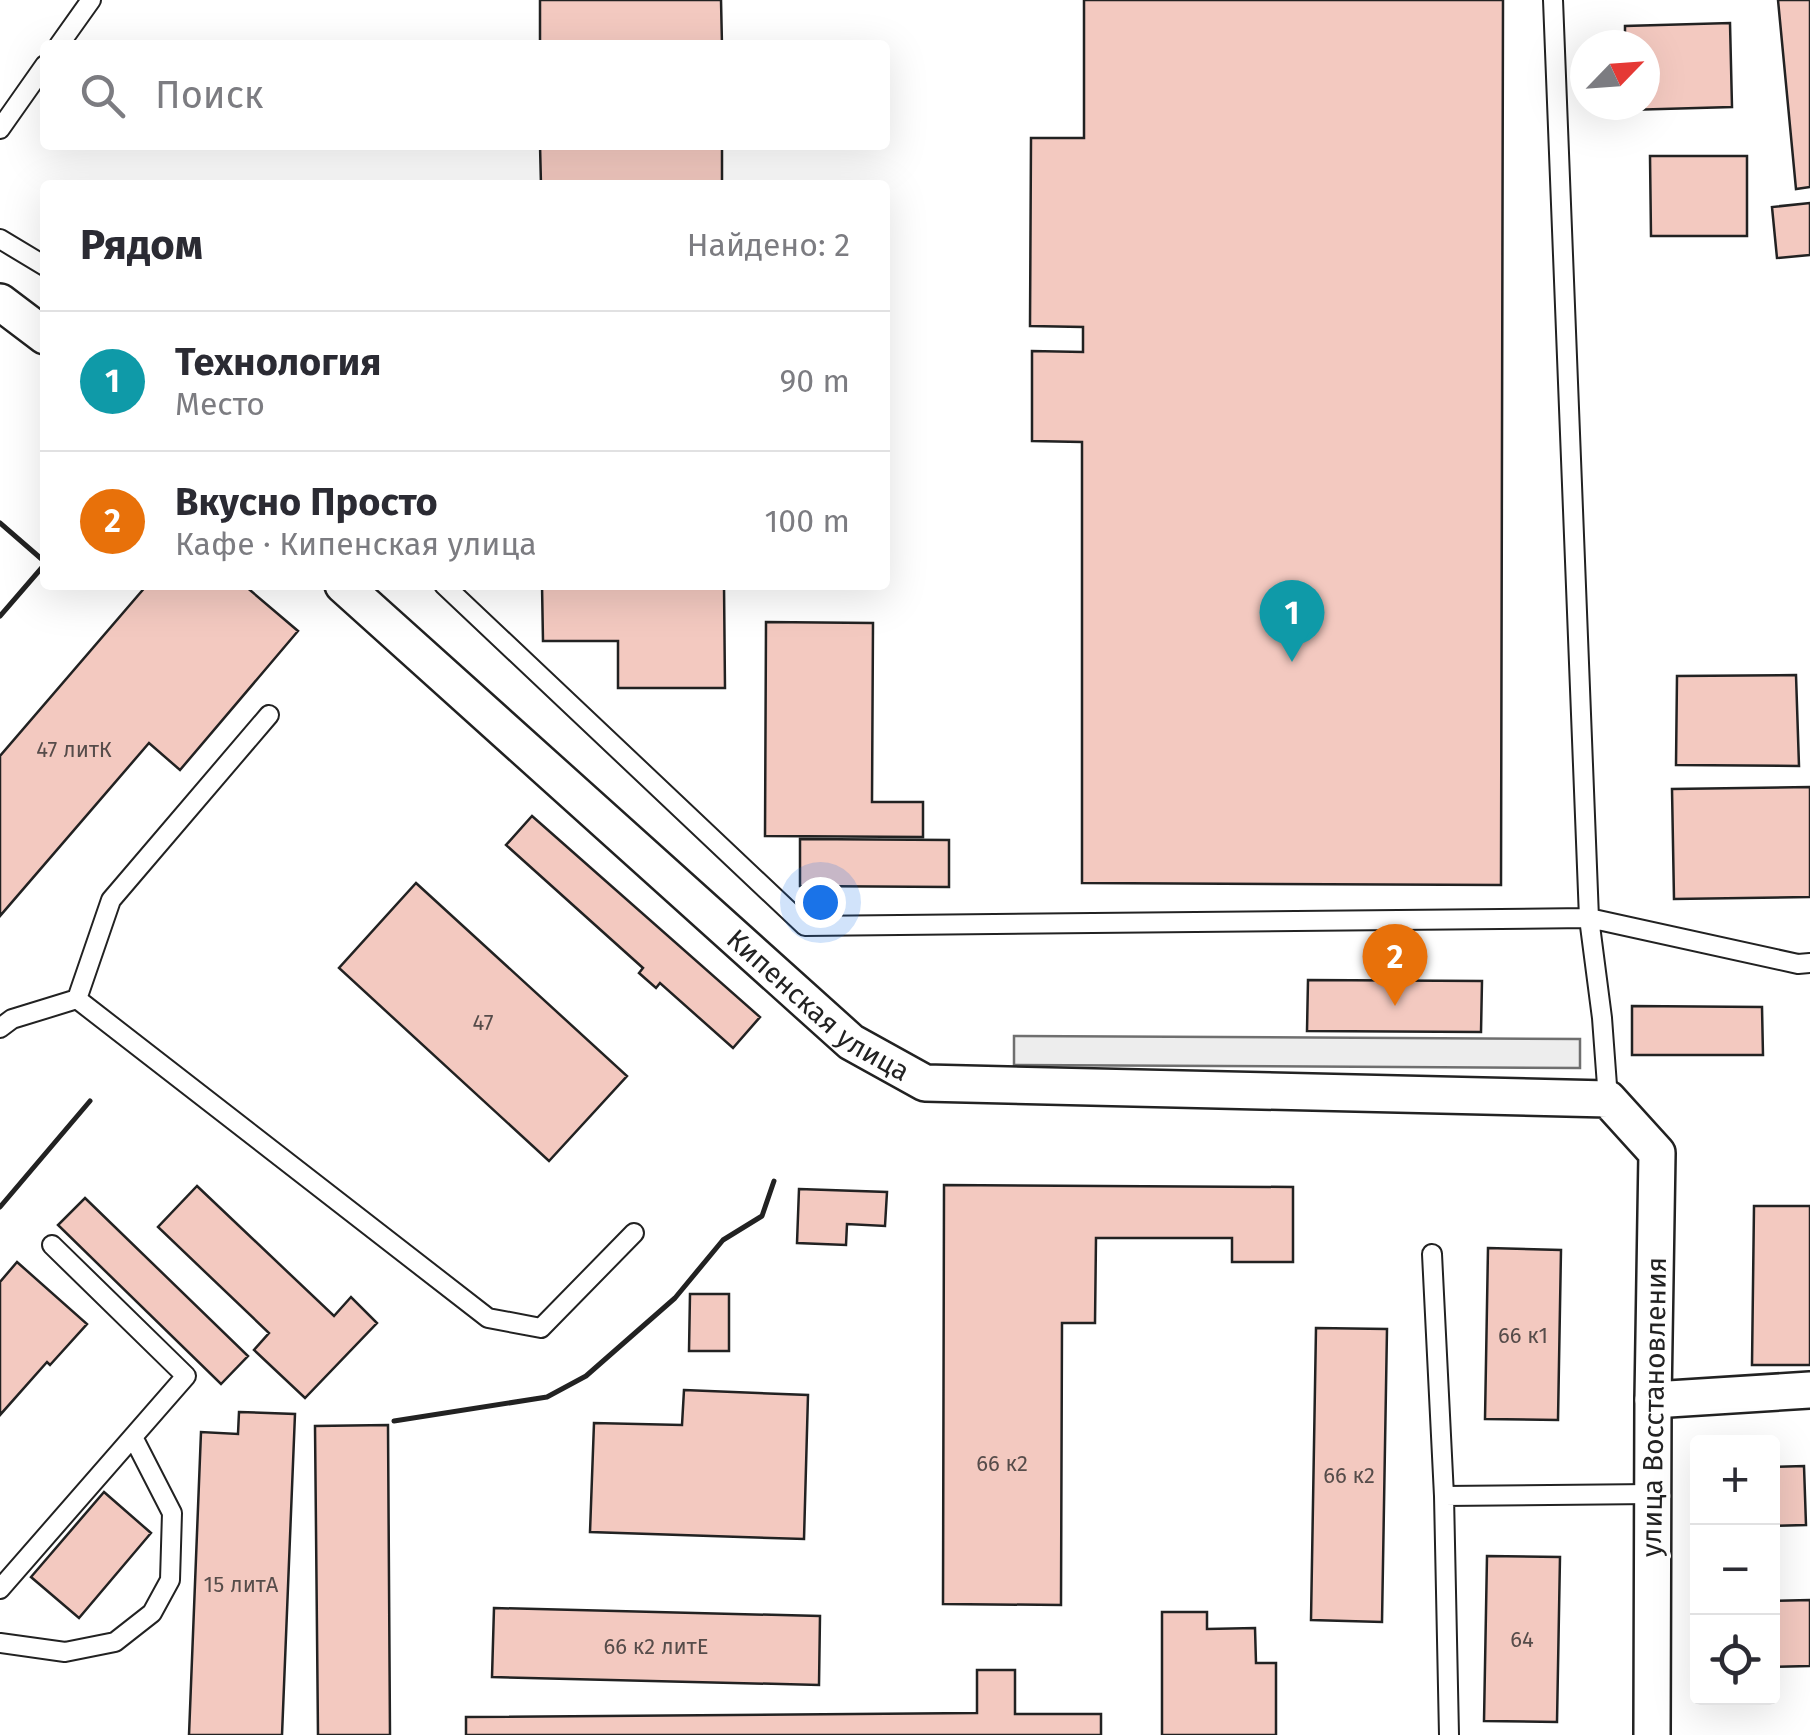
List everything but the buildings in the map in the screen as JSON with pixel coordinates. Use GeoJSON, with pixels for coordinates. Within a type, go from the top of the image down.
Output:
{"type":"FeatureCollection","features":[{"type":"Feature","properties":{"kind":"street"},"geometry":{"type":"LineString","coordinates":[[0,302],[40,332]]}},
{"type":"Feature","properties":{"kind":"street","name":"Кипенская улица"},"geometry":{"type":"LineString","coordinates":[[349,590],[851,1042],[925,1083],[1608,1099]]}},
{"type":"Feature","properties":{"kind":"street","name":"улица Восстановления"},"geometry":{"type":"LineString","coordinates":[[1608,1099],[1658,1153],[1652,1735]]}},
{"type":"Feature","properties":{"kind":"street"},"geometry":{"type":"LineString","coordinates":[[1653,1400],[1810,1390]]}},
{"type":"Feature","properties":{"kind":"lane"},"geometry":{"type":"LineString","coordinates":[[63,40],[91,0]]}},
{"type":"Feature","properties":{"kind":"lane"},"geometry":{"type":"LineString","coordinates":[[1554,0],[1589,918],[1608,1099]]}},
{"type":"Feature","properties":{"kind":"lane"},"geometry":{"type":"LineString","coordinates":[[0,129],[40,72]]}},
{"type":"Feature","properties":{"kind":"lane"},"geometry":{"type":"LineString","coordinates":[[0,240],[40,263]]}},
{"type":"Feature","properties":{"kind":"lane"},"geometry":{"type":"LineString","coordinates":[[449,590],[805,926],[1589,918],[1798,964],[1810,963]]}},
{"type":"Feature","properties":{"kind":"lane"},"geometry":{"type":"LineString","coordinates":[[76,999],[111,900],[269,715]]}},
{"type":"Feature","properties":{"kind":"lane"},"geometry":{"type":"LineString","coordinates":[[0,1028],[12,1019],[76,999]]}},
{"type":"Feature","properties":{"kind":"lane"},"geometry":{"type":"LineString","coordinates":[[76,999],[488,1318],[542,1328],[634,1233]]}},
{"type":"Feature","properties":{"kind":"lane"},"geometry":{"type":"LineString","coordinates":[[0,1589],[186,1376],[52,1245]]}},
{"type":"Feature","properties":{"kind":"lane"},"geometry":{"type":"LineString","coordinates":[[1432,1254],[1444,1496],[1449,1735]]}},
{"type":"Feature","properties":{"kind":"lane"},"geometry":{"type":"LineString","coordinates":[[0,1643],[65,1652],[115,1642],[152,1613],[170,1580],[172,1513],[132,1438]]}},
{"type":"Feature","properties":{"kind":"lane"},"geometry":{"type":"LineString","coordinates":[[1444,1496],[1652,1494]]}},
{"type":"Feature","properties":{"kind":"shaded area"},"geometry":{"type":"Polygon","coordinates":[[[1014,1036],[1580,1039],[1580,1068],[1014,1065],[1014,1036]]]}},
{"type":"Feature","properties":{"kind":"wall"},"geometry":{"type":"LineString","coordinates":[[0,523],[40,558]]}},
{"type":"Feature","properties":{"kind":"wall"},"geometry":{"type":"LineString","coordinates":[[0,616],[40,570]]}},
{"type":"Feature","properties":{"kind":"wall"},"geometry":{"type":"LineString","coordinates":[[0,1207],[90,1101]]}},
{"type":"Feature","properties":{"kind":"wall"},"geometry":{"type":"LineString","coordinates":[[394,1421],[547,1397],[586,1376],[675,1298],[723,1240],[762,1216],[774,1181]]}},
{"type":"Feature","properties":{"kind":"place","name":"Технология"},"geometry":{"type":"Point","coordinates":[1292,662]}},
{"type":"Feature","properties":{"kind":"place","name":"Вкусно Просто"},"geometry":{"type":"Point","coordinates":[1395,1006]}}]}
